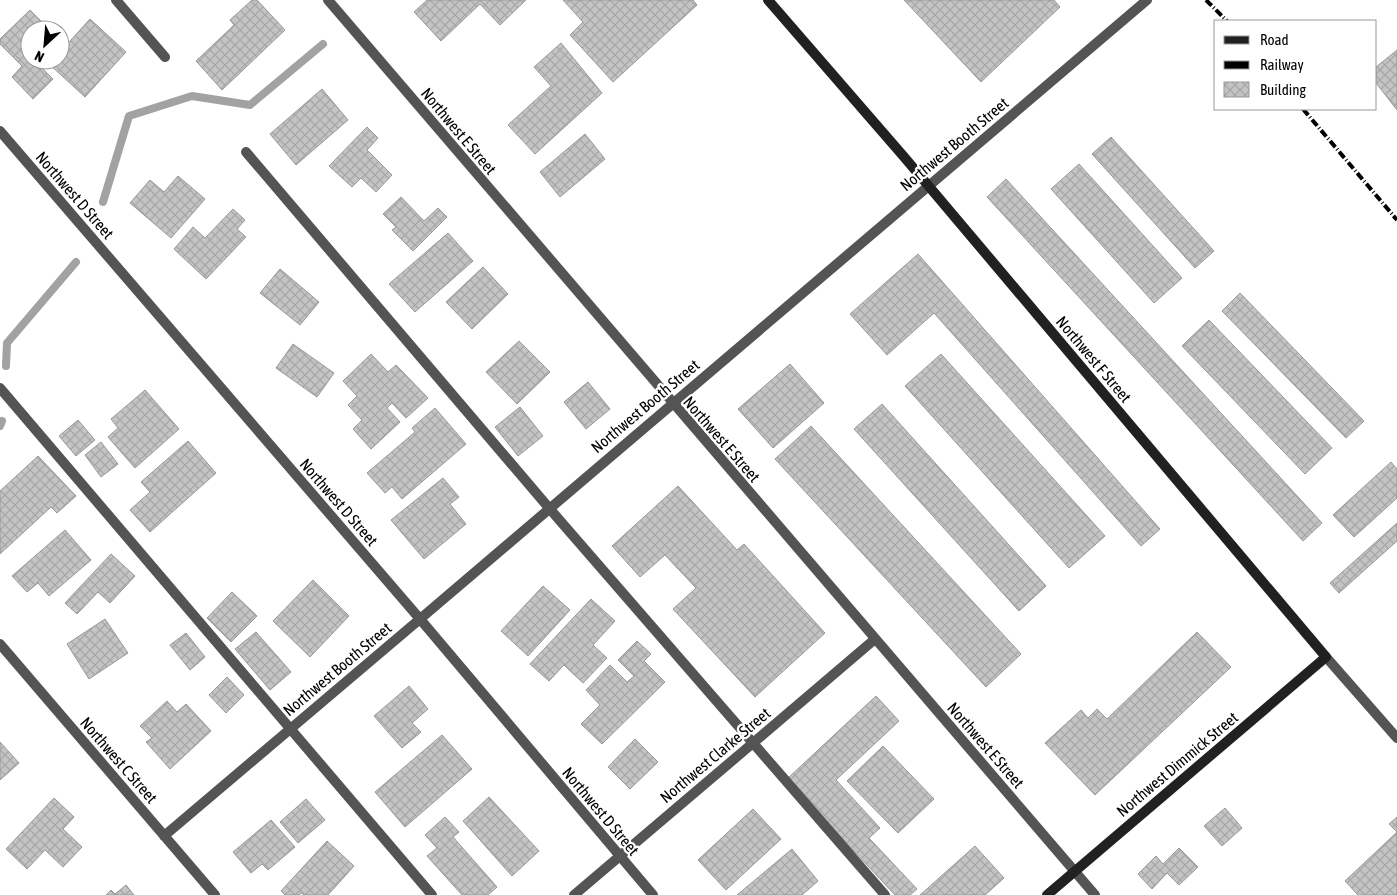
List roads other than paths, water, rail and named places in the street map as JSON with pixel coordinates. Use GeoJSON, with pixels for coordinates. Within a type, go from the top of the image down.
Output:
{"type":"FeatureCollection","features":[{"type":"Feature","properties":{"kind":"main road","name":"Northwest F Street"},"geometry":{"type":"LineString","coordinates":[[768,0],[928,186],[1326,657]]}},
{"type":"Feature","properties":{"kind":"main road","name":"Northwest Dimmick Street"},"geometry":{"type":"LineString","coordinates":[[1048,895],[1326,657]]}},
{"type":"Feature","properties":{"kind":"street"},"geometry":{"type":"LineString","coordinates":[[116,0],[165,57]]}},
{"type":"Feature","properties":{"kind":"street","name":"Northwest E Street"},"geometry":{"type":"LineString","coordinates":[[328,0],[671,403],[1095,895]]}},
{"type":"Feature","properties":{"kind":"street","name":"Northwest Booth Street"},"geometry":{"type":"LineString","coordinates":[[164,836],[1147,0]]}},
{"type":"Feature","properties":{"kind":"street","name":"Northwest D Street"},"geometry":{"type":"LineString","coordinates":[[0,131],[420,619],[653,895]]}},
{"type":"Feature","properties":{"kind":"street"},"geometry":{"type":"LineString","coordinates":[[246,152],[549,508],[885,895]]}},
{"type":"Feature","properties":{"kind":"street"},"geometry":{"type":"LineString","coordinates":[[0,388],[432,895]]}},
{"type":"Feature","properties":{"kind":"street","name":"Northwest Clarke Street"},"geometry":{"type":"LineString","coordinates":[[574,895],[875,639]]}},
{"type":"Feature","properties":{"kind":"street","name":"Northwest C Street"},"geometry":{"type":"LineString","coordinates":[[0,644],[214,895]]}},
{"type":"Feature","properties":{"kind":"street","name":"Northwest F Street"},"geometry":{"type":"LineString","coordinates":[[1326,657],[1397,738]]}},
{"type":"Feature","properties":{"kind":"waterway"},"geometry":{"type":"LineString","coordinates":[[103,202],[129,116],[192,96],[250,105],[323,44]]}},
{"type":"Feature","properties":{"kind":"waterway"},"geometry":{"type":"LineString","coordinates":[[6,366],[7,343],[76,262]]}},
{"type":"Feature","properties":{"kind":"waterway"},"geometry":{"type":"LineString","coordinates":[[0,426],[2,421]]}},
{"type":"Feature","properties":{"kind":"railway"},"geometry":{"type":"LineString","coordinates":[[1206,0],[1226,20]]}},
{"type":"Feature","properties":{"kind":"railway"},"geometry":{"type":"LineString","coordinates":[[1304,110],[1397,220]]}}]}
